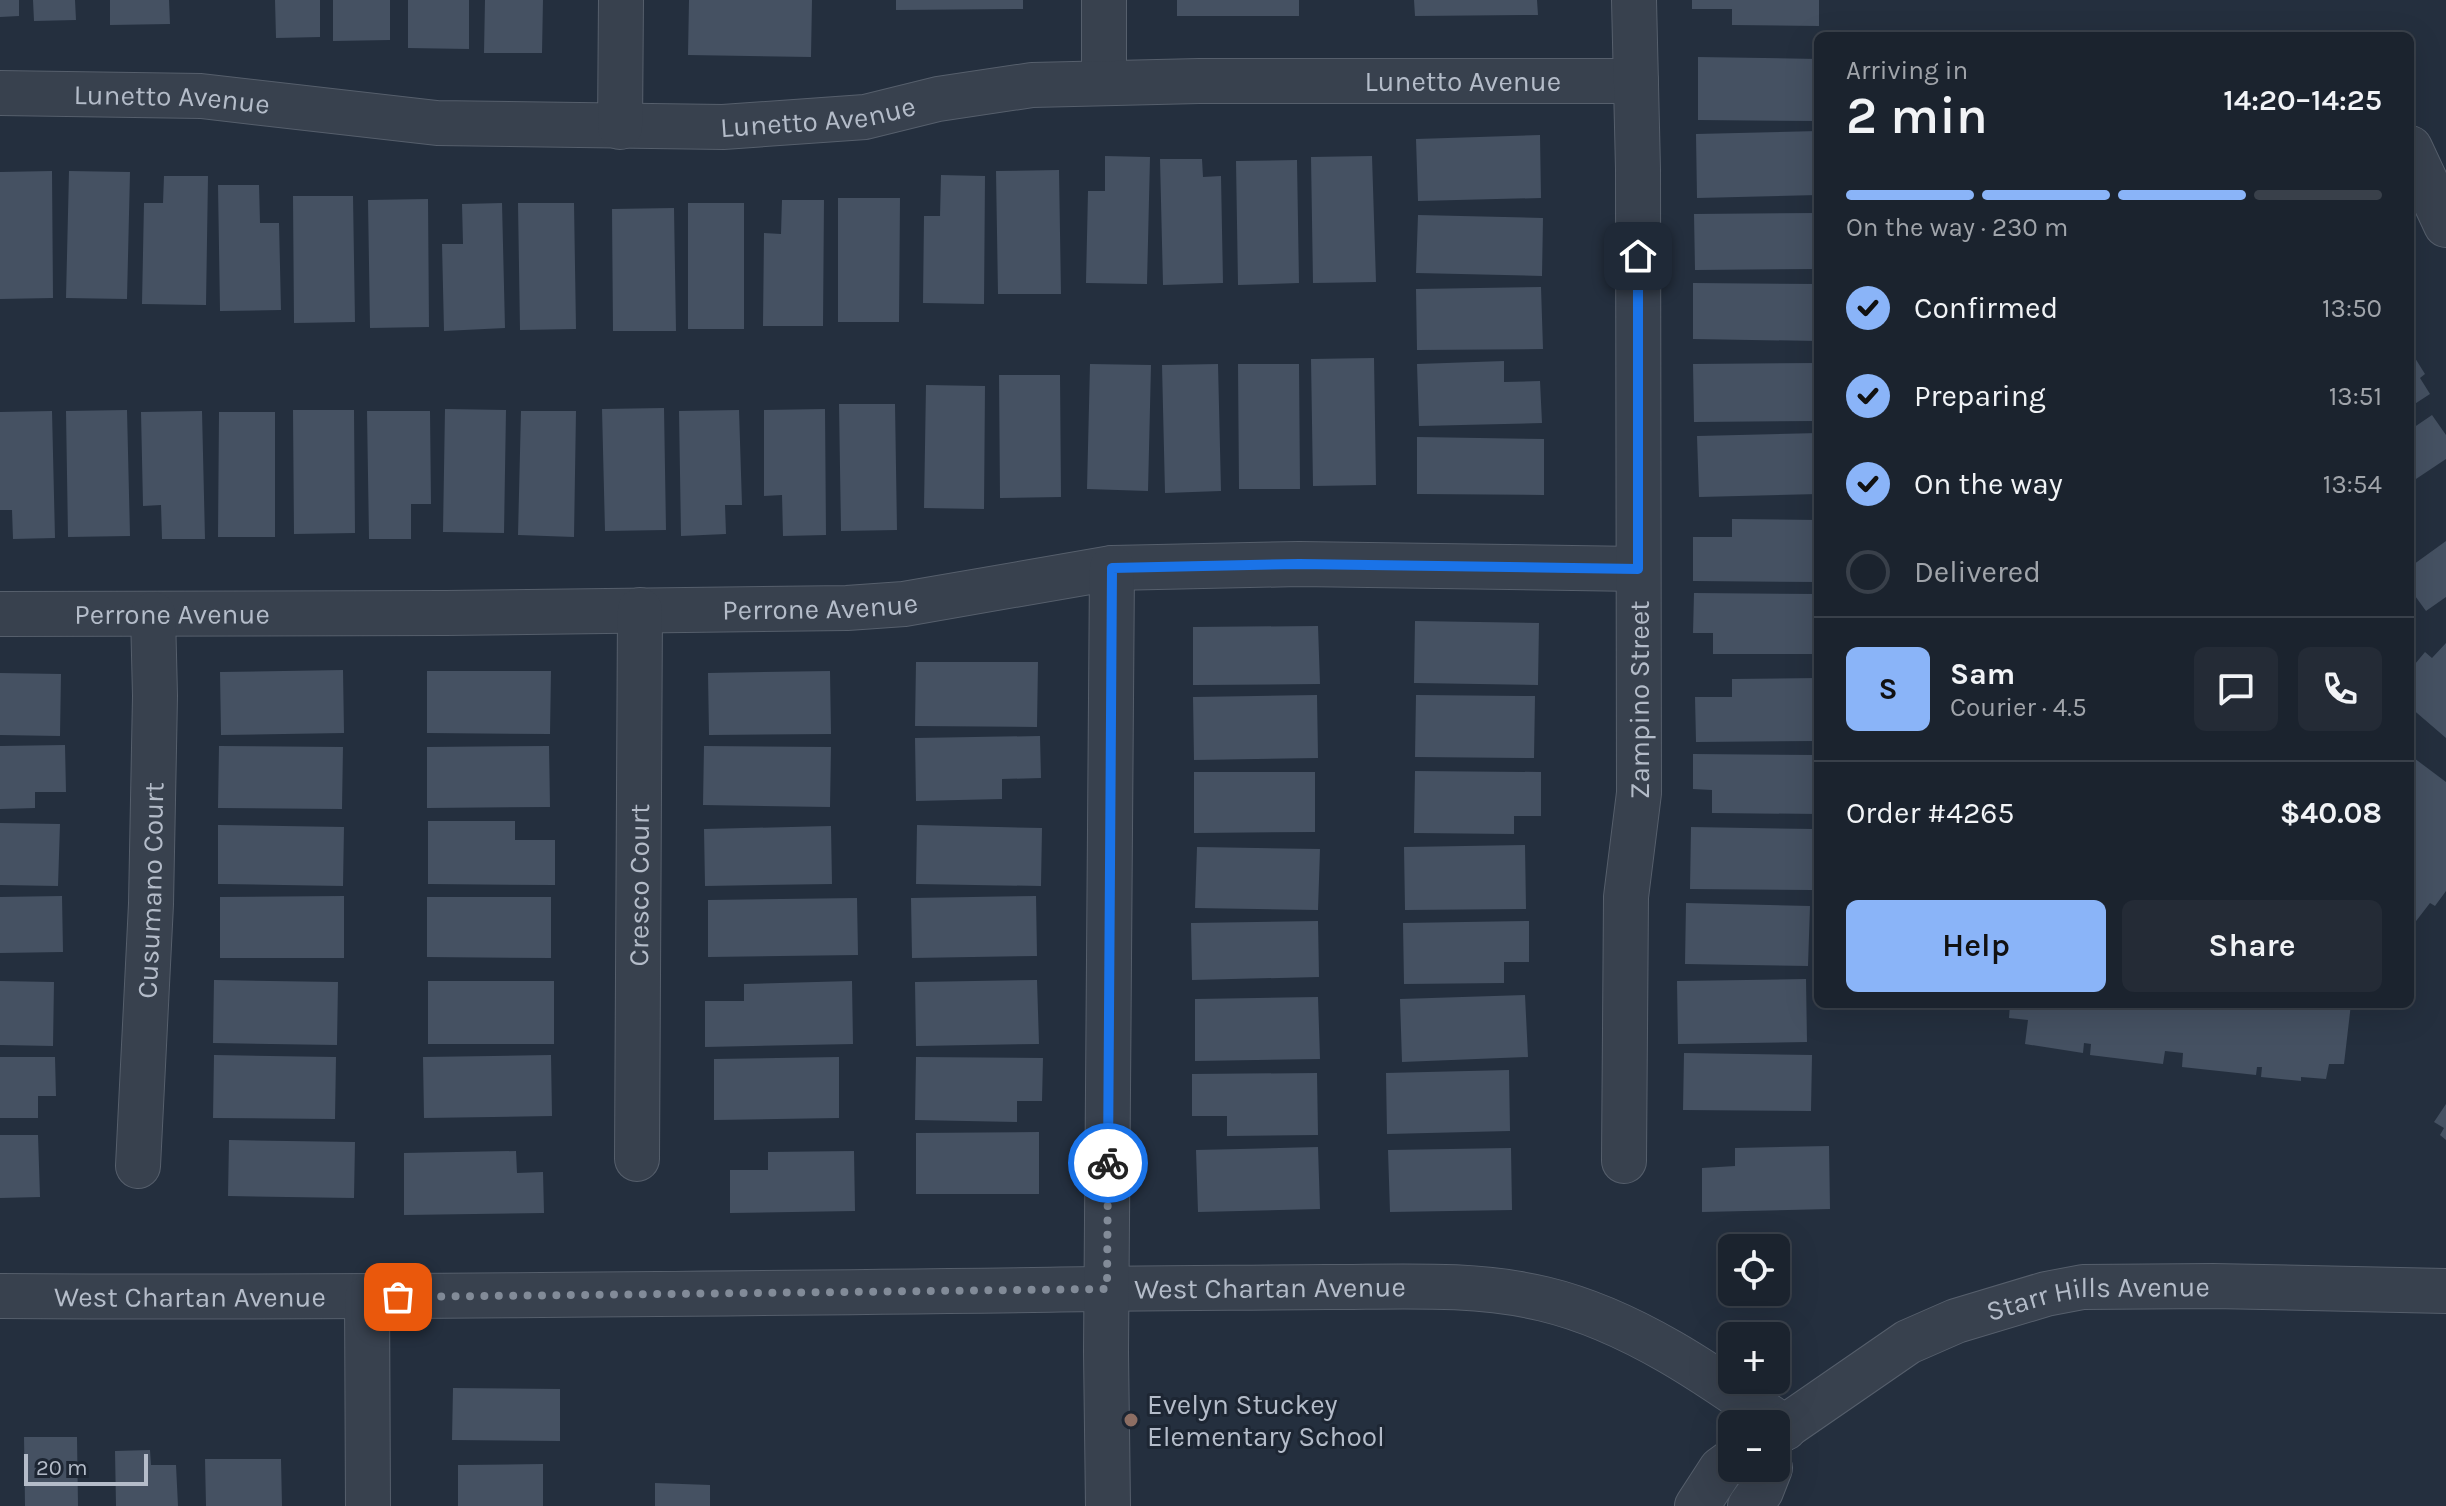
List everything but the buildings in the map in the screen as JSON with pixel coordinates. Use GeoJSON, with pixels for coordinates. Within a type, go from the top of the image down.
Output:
{"type":"FeatureCollection","features":[{"type":"Feature","properties":{"kind":"street"},"geometry":{"type":"LineString","coordinates":[[620,127],[621,0]]}},
{"type":"Feature","properties":{"kind":"street"},"geometry":{"type":"LineString","coordinates":[[1104,0],[1104,83]]}},
{"type":"Feature","properties":{"kind":"street","name":"Zampino Street"},"geometry":{"type":"LineString","coordinates":[[1624,1161],[1626,897],[1639,793],[1634,0]]}},
{"type":"Feature","properties":{"kind":"street","name":"Lunetto Avenue"},"geometry":{"type":"LineString","coordinates":[[0,93],[201,96],[437,123],[723,127],[865,117],[938,99],[1032,85],[1636,81]]}},
{"type":"Feature","properties":{"kind":"street"},"geometry":{"type":"LineString","coordinates":[[2414,157],[2446,225]]}},
{"type":"Feature","properties":{"kind":"street","name":"Perrone Avenue"},"geometry":{"type":"LineString","coordinates":[[0,614],[847,608],[904,604],[1112,568],[1299,564],[1638,569]]}},
{"type":"Feature","properties":{"kind":"street"},"geometry":{"type":"LineString","coordinates":[[1108,1506],[1112,568]]}},
{"type":"Feature","properties":{"kind":"street","name":"Cresco Court"},"geometry":{"type":"LineString","coordinates":[[637,1159],[640,610]]}},
{"type":"Feature","properties":{"kind":"street","name":"Cusumano Court"},"geometry":{"type":"LineString","coordinates":[[138,1166],[151,904],[155,696],[153,614]]}},
{"type":"Feature","properties":{"kind":"street","name":"Starr Hills Avenue"},"geometry":{"type":"LineString","coordinates":[[1790,1428],[1846,1383],[1908,1342],[1956,1321],[2046,1294],[2083,1287],[2213,1286],[2446,1291]]}},
{"type":"Feature","properties":{"kind":"street","name":"West Chartan Avenue"},"geometry":{"type":"LineString","coordinates":[[0,1296],[367,1298],[1107,1289],[1479,1289],[1545,1299],[1623,1326],[1729,1388],[1751,1410]]}},
{"type":"Feature","properties":{"kind":"street"},"geometry":{"type":"LineString","coordinates":[[367,1298],[368,1506]]}},
{"type":"Feature","properties":{"kind":"street"},"geometry":{"type":"LineString","coordinates":[[1697,1506],[1718,1474]]}},
{"type":"Feature","properties":{"kind":"street"},"geometry":{"type":"LineString","coordinates":[[1750,1506],[1765,1482]]}},
{"type":"Feature","properties":{"kind":"way so far"},"geometry":{"type":"LineString","coordinates":[[398,1297],[1107,1289],[1108,1163]]}},
{"type":"Feature","properties":{"kind":"place","name":"Evelyn Stuckey Elementary School"},"geometry":{"type":"Point","coordinates":[1131,1420]}},
{"type":"Feature","properties":{"kind":"route"},"geometry":{"type":"LineString","coordinates":[[1108,1163],[1112,568],[1299,564],[1638,569],[1638,256]]}}]}
